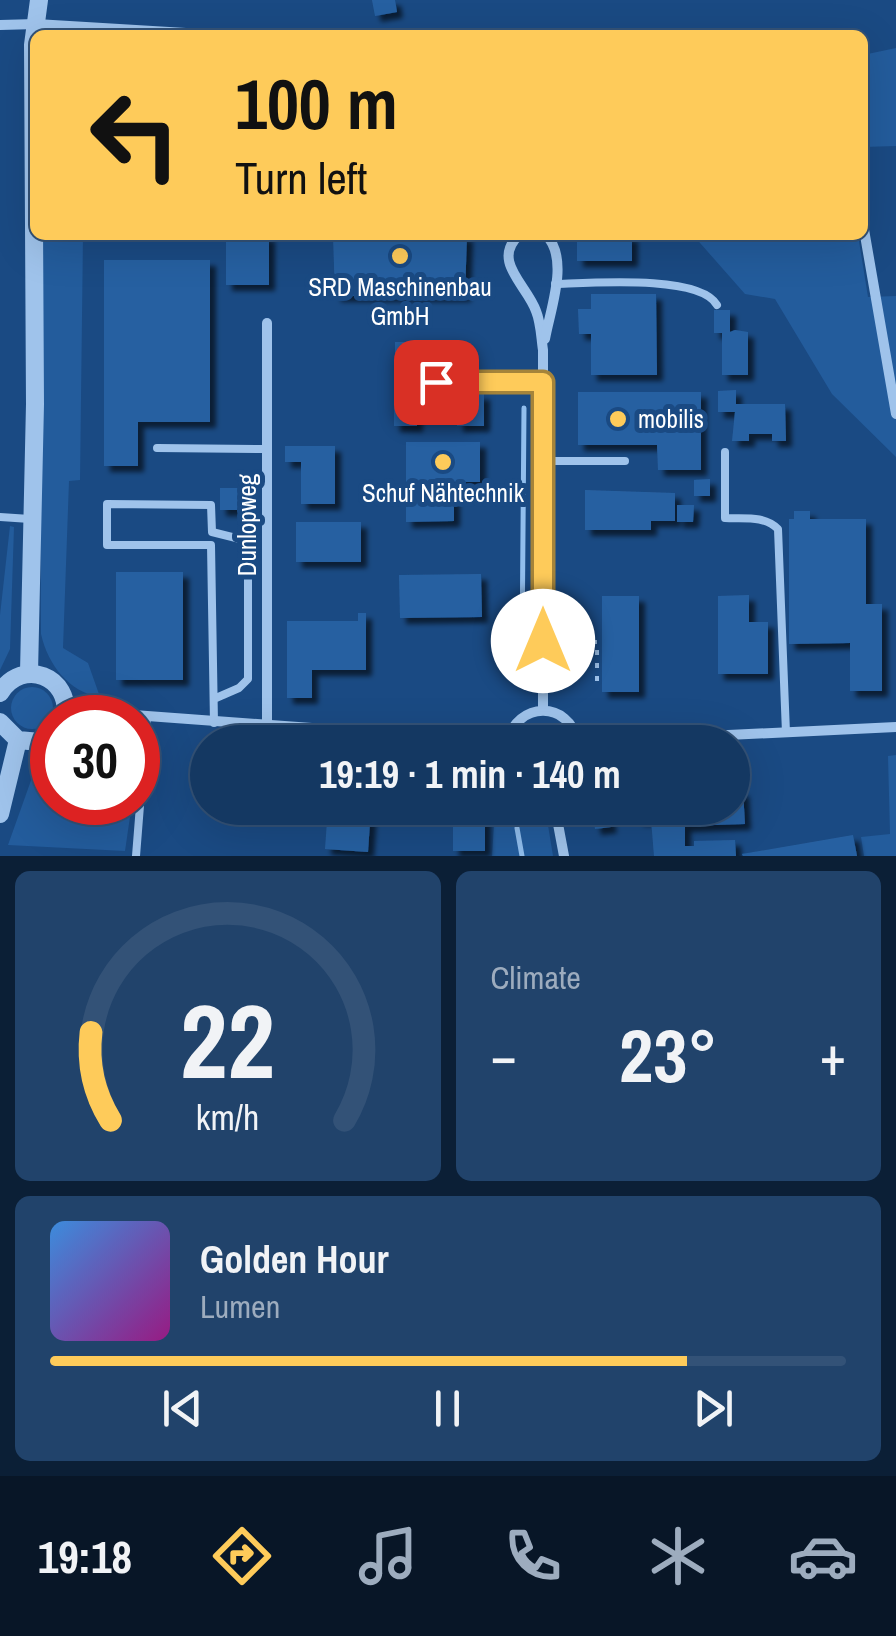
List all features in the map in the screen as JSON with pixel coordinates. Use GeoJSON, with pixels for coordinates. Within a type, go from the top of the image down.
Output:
{"type":"FeatureCollection","features":[{"type":"Feature","properties":{"kind":"street"},"geometry":{"type":"LineString","coordinates":[[35,30],[38,0]]}},
{"type":"Feature","properties":{"kind":"street"},"geometry":{"type":"LineString","coordinates":[[0,25],[136,30]]}},
{"type":"Feature","properties":{"kind":"street"},"geometry":{"type":"LineString","coordinates":[[29,673],[34,240]]}},
{"type":"Feature","properties":{"kind":"street"},"geometry":{"type":"LineString","coordinates":[[514,240],[508,256],[511,270],[536,308],[543,350],[543,710]]}},
{"type":"Feature","properties":{"kind":"street"},"geometry":{"type":"LineString","coordinates":[[543,350],[555,284],[556,248],[550,240]]}},
{"type":"Feature","properties":{"kind":"street"},"geometry":{"type":"LineString","coordinates":[[866,240],[896,414]]}},
{"type":"Feature","properties":{"kind":"street","name":"Dunlopweg"},"geometry":{"type":"LineString","coordinates":[[266,725],[267,323]]}},
{"type":"Feature","properties":{"kind":"street"},"geometry":{"type":"LineString","coordinates":[[0,693],[10,680],[29,673],[51,679],[63,695]]}},
{"type":"Feature","properties":{"kind":"street"},"geometry":{"type":"LineString","coordinates":[[514,725],[532,711],[543,710],[563,716],[570,725]]}},
{"type":"Feature","properties":{"kind":"street"},"geometry":{"type":"LineString","coordinates":[[160,718],[240,725]]}},
{"type":"Feature","properties":{"kind":"street"},"geometry":{"type":"LineString","coordinates":[[0,722],[18,740],[30,741]]}},
{"type":"Feature","properties":{"kind":"street"},"geometry":{"type":"LineString","coordinates":[[750,734],[896,727]]}},
{"type":"Feature","properties":{"kind":"street"},"geometry":{"type":"LineString","coordinates":[[0,814],[18,740]]}},
{"type":"Feature","properties":{"kind":"street"},"geometry":{"type":"LineString","coordinates":[[558,825],[564,856]]}},
{"type":"Feature","properties":{"kind":"lane"},"geometry":{"type":"LineString","coordinates":[[555,284],[650,284],[706,292],[718,305]]}},
{"type":"Feature","properties":{"kind":"lane"},"geometry":{"type":"LineString","coordinates":[[436,382],[543,382]]}},
{"type":"Feature","properties":{"kind":"lane"},"geometry":{"type":"LineString","coordinates":[[157,448],[267,449]]}},
{"type":"Feature","properties":{"kind":"lane"},"geometry":{"type":"LineString","coordinates":[[725,452],[726,518],[760,519],[778,529],[786,732]]}},
{"type":"Feature","properties":{"kind":"lane"},"geometry":{"type":"LineString","coordinates":[[543,461],[625,461]]}},
{"type":"Feature","properties":{"kind":"lane"},"geometry":{"type":"LineString","coordinates":[[214,723],[211,546],[106,545],[108,504],[211,505],[212,532],[248,541],[248,679],[216,698]]}},
{"type":"Feature","properties":{"kind":"lane"},"geometry":{"type":"LineString","coordinates":[[0,517],[31,519]]}},
{"type":"Feature","properties":{"kind":"lane"},"geometry":{"type":"LineString","coordinates":[[136,856],[138,825]]}},
{"type":"Feature","properties":{"kind":"path"},"geometry":{"type":"LineString","coordinates":[[592,642],[597,642],[598,677]]}},
{"type":"Feature","properties":{"kind":"shaded area"},"geometry":{"type":"Polygon","coordinates":[[[896,48],[896,146],[868,147],[868,54],[896,48]]]}},
{"type":"Feature","properties":{"kind":"shaded area"},"geometry":{"type":"Polygon","coordinates":[[[40,240],[83,240],[80,480],[69,481],[63,648],[88,663],[99,695],[70,683],[49,656],[41,634],[40,240]]]}},
{"type":"Feature","properties":{"kind":"shaded area"},"geometry":{"type":"Polygon","coordinates":[[[697,240],[859,240],[868,297],[896,296],[896,457],[832,394],[775,299],[745,294],[697,240]]]}},
{"type":"Feature","properties":{"kind":"shaded area"},"geometry":{"type":"Polygon","coordinates":[[[10,526],[14,527],[10,649],[0,670],[0,615],[10,526]]]}},
{"type":"Feature","properties":{"kind":"shaded area"},"geometry":{"type":"Polygon","coordinates":[[[32,687],[47,693],[30,695],[30,729],[17,723],[11,708],[17,693],[32,687]]]}},
{"type":"Feature","properties":{"kind":"shaded area"},"geometry":{"type":"Polygon","coordinates":[[[896,755],[896,856],[864,856],[861,837],[890,834],[888,756],[896,755]]]}},
{"type":"Feature","properties":{"kind":"shaded area"},"geometry":{"type":"Polygon","coordinates":[[[30,783],[30,825],[129,825],[125,851],[8,845],[30,783]]]}},
{"type":"Feature","properties":{"kind":"shaded area"},"geometry":{"type":"Polygon","coordinates":[[[494,825],[548,825],[553,856],[492,856],[494,825]]]}},
{"type":"Feature","properties":{"kind":"building"},"geometry":{"type":"Polygon","coordinates":[[[372,0],[395,0],[397,12],[375,16],[372,0]]]}},
{"type":"Feature","properties":{"kind":"building"},"geometry":{"type":"Polygon","coordinates":[[[226,240],[269,240],[269,285],[226,285],[226,240]]]}},
{"type":"Feature","properties":{"kind":"building","name":"SRD Maschinenbau GmbH"},"geometry":{"type":"Polygon","coordinates":[[[333,240],[467,240],[465,296],[335,296],[333,240]]]}},
{"type":"Feature","properties":{"kind":"building"},"geometry":{"type":"Polygon","coordinates":[[[577,240],[632,240],[632,261],[577,261],[577,240]]]}},
{"type":"Feature","properties":{"kind":"building"},"geometry":{"type":"Polygon","coordinates":[[[104,260],[210,260],[210,422],[138,422],[138,466],[104,466],[104,260]]]}},
{"type":"Feature","properties":{"kind":"building"},"geometry":{"type":"Polygon","coordinates":[[[591,294],[656,294],[657,375],[591,375],[591,334],[579,334],[578,309],[591,309],[591,294]]]}},
{"type":"Feature","properties":{"kind":"building"},"geometry":{"type":"Polygon","coordinates":[[[714,310],[730,310],[730,332],[748,332],[748,375],[722,375],[722,333],[714,333],[714,310]]]}},
{"type":"Feature","properties":{"kind":"building"},"geometry":{"type":"Polygon","coordinates":[[[395,342],[419,342],[419,361],[395,361],[395,342]]]}},
{"type":"Feature","properties":{"kind":"building"},"geometry":{"type":"Polygon","coordinates":[[[736,390],[736,404],[785,404],[786,441],[772,441],[772,434],[749,434],[749,441],[732,441],[735,412],[718,412],[718,391],[736,390]]]}},
{"type":"Feature","properties":{"kind":"building"},"geometry":{"type":"Polygon","coordinates":[[[578,392],[701,392],[701,470],[658,470],[657,445],[578,445],[578,392]]]}},
{"type":"Feature","properties":{"kind":"building"},"geometry":{"type":"Polygon","coordinates":[[[457,394],[484,394],[484,426],[457,426],[457,394]]]}},
{"type":"Feature","properties":{"kind":"building"},"geometry":{"type":"Polygon","coordinates":[[[394,399],[417,399],[417,426],[394,426],[394,399]]]}},
{"type":"Feature","properties":{"kind":"building","name":"Schuf Nähtechnik"},"geometry":{"type":"Polygon","coordinates":[[[406,442],[480,442],[480,482],[454,482],[454,521],[406,522],[406,442]]]}},
{"type":"Feature","properties":{"kind":"building"},"geometry":{"type":"Polygon","coordinates":[[[285,446],[335,446],[335,504],[301,504],[301,462],[285,462],[285,446]]]}},
{"type":"Feature","properties":{"kind":"building"},"geometry":{"type":"Polygon","coordinates":[[[710,479],[710,496],[694,496],[694,480],[710,479]]]}},
{"type":"Feature","properties":{"kind":"building"},"geometry":{"type":"Polygon","coordinates":[[[220,488],[249,488],[250,510],[220,510],[220,488]]]}},
{"type":"Feature","properties":{"kind":"building"},"geometry":{"type":"Polygon","coordinates":[[[585,490],[675,493],[675,521],[651,521],[651,530],[585,530],[585,490]]]}},
{"type":"Feature","properties":{"kind":"building"},"geometry":{"type":"Polygon","coordinates":[[[677,505],[694,505],[693,522],[677,522],[677,505]]]}},
{"type":"Feature","properties":{"kind":"building"},"geometry":{"type":"Polygon","coordinates":[[[794,511],[810,511],[810,519],[866,519],[866,604],[882,604],[882,691],[850,691],[850,643],[789,644],[789,519],[794,519],[794,511]]]}},
{"type":"Feature","properties":{"kind":"building"},"geometry":{"type":"Polygon","coordinates":[[[296,522],[361,522],[361,562],[296,562],[296,522]]]}},
{"type":"Feature","properties":{"kind":"building"},"geometry":{"type":"Polygon","coordinates":[[[116,572],[183,572],[183,680],[116,680],[116,572]]]}},
{"type":"Feature","properties":{"kind":"building"},"geometry":{"type":"Polygon","coordinates":[[[481,574],[482,617],[400,618],[399,575],[481,574]]]}},
{"type":"Feature","properties":{"kind":"building"},"geometry":{"type":"Polygon","coordinates":[[[749,595],[749,622],[768,622],[768,674],[718,674],[718,596],[749,595]]]}},
{"type":"Feature","properties":{"kind":"building"},"geometry":{"type":"Polygon","coordinates":[[[602,596],[639,596],[639,692],[602,692],[602,596]]]}},
{"type":"Feature","properties":{"kind":"building"},"geometry":{"type":"Polygon","coordinates":[[[358,613],[366,613],[366,670],[312,670],[312,698],[287,698],[287,621],[358,621],[358,613]]]}},
{"type":"Feature","properties":{"kind":"building"},"geometry":{"type":"Polygon","coordinates":[[[327,825],[370,825],[368,852],[325,849],[327,825]]]}},
{"type":"Feature","properties":{"kind":"building"},"geometry":{"type":"Polygon","coordinates":[[[453,825],[485,825],[485,851],[453,851],[453,825]]]}},
{"type":"Feature","properties":{"kind":"building"},"geometry":{"type":"Polygon","coordinates":[[[651,825],[715,825],[685,826],[685,846],[694,846],[694,841],[735,840],[736,856],[654,856],[651,825]]]}},
{"type":"Feature","properties":{"kind":"building"},"geometry":{"type":"Polygon","coordinates":[[[853,835],[857,856],[742,854],[853,835]]]}},
{"type":"Feature","properties":{"kind":"waterway"},"geometry":{"type":"LineString","coordinates":[[522,654],[524,408]]}},
{"type":"Feature","properties":{"kind":"waterway"},"geometry":{"type":"LineString","coordinates":[[517,828],[522,856]]}},
{"type":"Feature","properties":{"kind":"place","name":"SRD Maschinenbau GmbH"},"geometry":{"type":"Point","coordinates":[400,256]}},
{"type":"Feature","properties":{"kind":"place","name":"mobilis"},"geometry":{"type":"Point","coordinates":[618,419]}},
{"type":"Feature","properties":{"kind":"place","name":"Schuf Nähtechnik"},"geometry":{"type":"Point","coordinates":[443,462]}},
{"type":"Feature","properties":{"kind":"route"},"geometry":{"type":"LineString","coordinates":[[436,382],[543,382],[543,641]]}}]}
